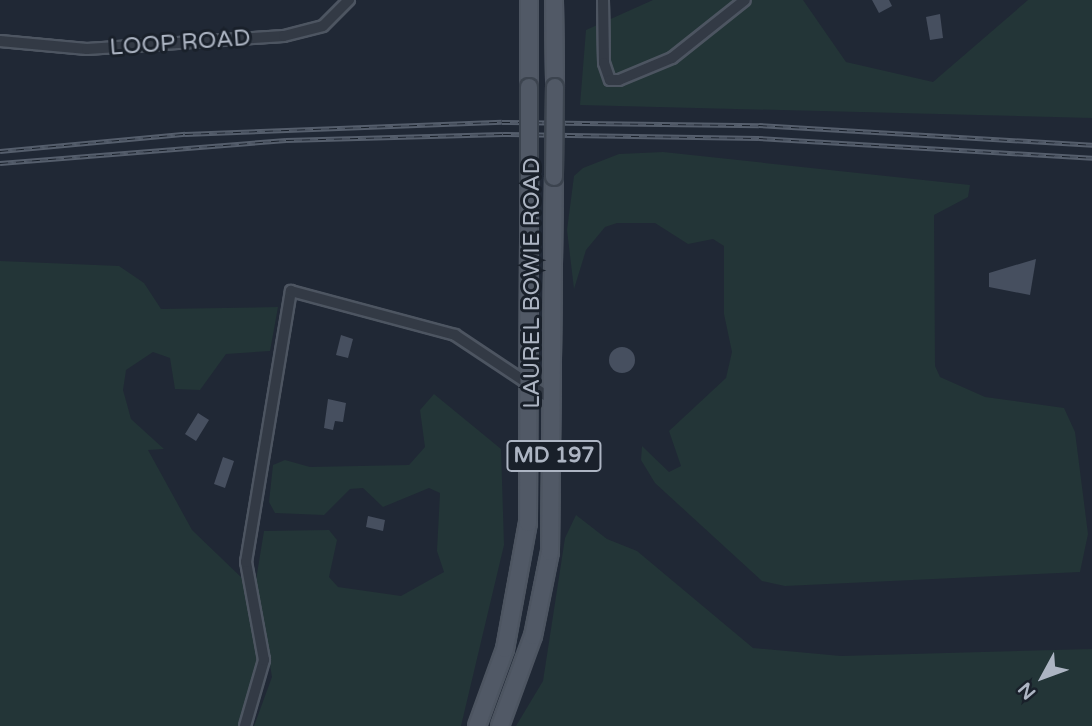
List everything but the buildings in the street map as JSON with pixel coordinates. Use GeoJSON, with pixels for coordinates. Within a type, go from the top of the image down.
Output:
{"type":"FeatureCollection","features":[{"type":"Feature","properties":{"kind":"main road","name":"LAUREL BOWIE ROAD"},"geometry":{"type":"LineString","coordinates":[[477,726],[505,649],[523,567],[530,383],[529,0]]}},
{"type":"Feature","properties":{"kind":"main road","name":"LAUREL BOWIE ROAD"},"geometry":{"type":"LineString","coordinates":[[500,726],[543,597],[553,514],[554,0]]}},
{"type":"Feature","properties":{"kind":"street","name":"LOOP ROAD"},"geometry":{"type":"LineString","coordinates":[[0,41],[87,50],[284,36],[323,26],[349,0]]}},
{"type":"Feature","properties":{"kind":"street"},"geometry":{"type":"LineString","coordinates":[[603,0],[604,63],[610,80],[671,58],[745,0]]}},
{"type":"Feature","properties":{"kind":"street"},"geometry":{"type":"LineString","coordinates":[[245,726],[264,660],[246,562],[291,291],[439,328],[530,383],[554,401]]}},
{"type":"Feature","properties":{"kind":"shaded area"},"geometry":{"type":"Polygon","coordinates":[[[653,0],[803,0],[846,62],[933,82],[1028,0],[1092,0],[1092,118],[580,105],[586,30],[653,0]]]}},
{"type":"Feature","properties":{"kind":"shaded area"},"geometry":{"type":"Polygon","coordinates":[[[663,152],[970,185],[968,197],[934,215],[935,366],[940,377],[985,397],[1064,408],[1075,432],[1088,534],[1080,572],[785,586],[762,581],[655,483],[641,460],[642,446],[669,472],[681,466],[669,431],[726,378],[732,352],[724,314],[724,246],[713,239],[688,244],[655,223],[617,223],[605,227],[586,250],[574,289],[567,230],[574,176],[583,168],[619,154],[663,152]]]}},
{"type":"Feature","properties":{"kind":"shaded area"},"geometry":{"type":"Polygon","coordinates":[[[0,261],[119,266],[144,283],[161,309],[278,307],[270,351],[226,354],[200,390],[175,389],[170,358],[153,352],[126,370],[123,390],[131,419],[164,449],[148,450],[192,530],[243,579],[262,637],[264,671],[246,726],[0,726],[0,261]]]}},
{"type":"Feature","properties":{"kind":"shaded area"},"geometry":{"type":"Polygon","coordinates":[[[434,394],[501,449],[504,545],[461,726],[254,726],[272,677],[256,580],[264,531],[329,530],[337,540],[329,577],[338,587],[401,596],[444,572],[437,551],[440,493],[429,488],[383,507],[363,488],[350,489],[324,515],[275,513],[269,502],[273,465],[285,460],[310,467],[409,465],[425,447],[420,410],[434,394]]]}},
{"type":"Feature","properties":{"kind":"shaded area"},"geometry":{"type":"Polygon","coordinates":[[[576,515],[607,539],[637,551],[753,648],[841,656],[1092,649],[1092,726],[516,726],[543,681],[565,538],[576,515]]]}},
{"type":"Feature","properties":{"kind":"railway"},"geometry":{"type":"LineString","coordinates":[[0,151],[185,134],[502,122],[759,125],[1092,145]]}},
{"type":"Feature","properties":{"kind":"railway"},"geometry":{"type":"LineString","coordinates":[[0,163],[286,140],[503,134],[759,138],[1092,158]]}}]}
